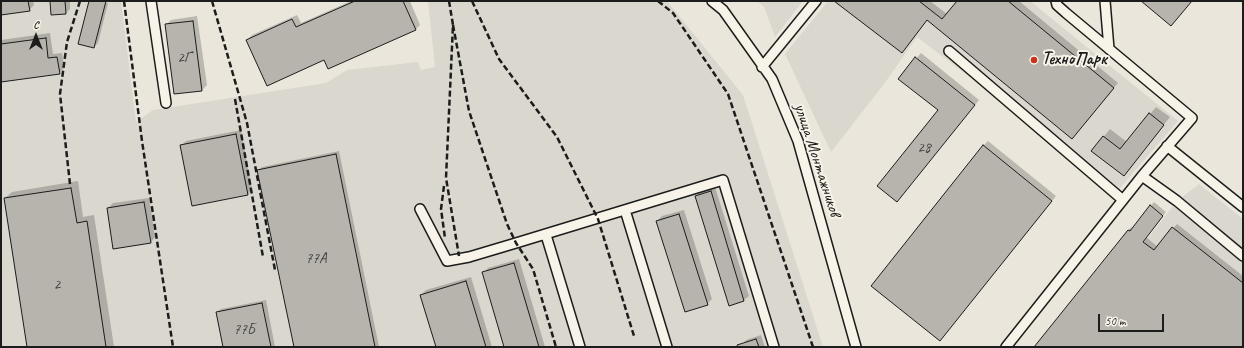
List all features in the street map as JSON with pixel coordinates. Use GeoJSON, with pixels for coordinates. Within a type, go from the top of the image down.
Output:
{"type":"FeatureCollection","features":[{"type":"Feature","properties":{"kind":"street"},"geometry":{"type":"LineString","coordinates":[[151,1],[166,103]]}},
{"type":"Feature","properties":{"kind":"street","name":"улица Монтажников"},"geometry":{"type":"LineString","coordinates":[[712,1],[723,10],[762,67],[772,79],[798,141],[856,347]]}},
{"type":"Feature","properties":{"kind":"street"},"geometry":{"type":"LineString","coordinates":[[723,10],[727,1]]}},
{"type":"Feature","properties":{"kind":"street"},"geometry":{"type":"LineString","coordinates":[[762,67],[816,1]]}},
{"type":"Feature","properties":{"kind":"street"},"geometry":{"type":"LineString","coordinates":[[1006,347],[1142,176],[1192,118],[1057,5],[1056,1]]}},
{"type":"Feature","properties":{"kind":"street"},"geometry":{"type":"LineString","coordinates":[[1105,1],[1109,49]]}},
{"type":"Feature","properties":{"kind":"street"},"geometry":{"type":"LineString","coordinates":[[949,51],[1123,200]]}},
{"type":"Feature","properties":{"kind":"street"},"geometry":{"type":"LineString","coordinates":[[1167,146],[1243,206]]}},
{"type":"Feature","properties":{"kind":"street"},"geometry":{"type":"LineString","coordinates":[[1142,176],[1177,201],[1243,256]]}},
{"type":"Feature","properties":{"kind":"street"},"geometry":{"type":"LineString","coordinates":[[420,209],[447,261],[469,257],[546,235],[723,180],[774,347]]}},
{"type":"Feature","properties":{"kind":"street"},"geometry":{"type":"LineString","coordinates":[[625,210],[667,347]]}},
{"type":"Feature","properties":{"kind":"street"},"geometry":{"type":"LineString","coordinates":[[546,235],[580,347]]}},
{"type":"Feature","properties":{"kind":"shaded area"},"geometry":{"type":"Polygon","coordinates":[[[1,1],[121,1],[136,122],[153,110],[326,83],[347,70],[418,62],[421,70],[435,67],[428,1],[667,1],[743,95],[823,347],[1,347],[1,1]]]}},
{"type":"Feature","properties":{"kind":"shaded area"},"geometry":{"type":"Polygon","coordinates":[[[757,1],[803,1],[775,37],[764,7],[757,1]]]}},
{"type":"Feature","properties":{"kind":"shaded area"},"geometry":{"type":"Polygon","coordinates":[[[828,1],[1030,1],[1178,121],[1113,196],[996,97],[917,37],[884,84],[831,152],[785,54],[828,1]]]}},
{"type":"Feature","properties":{"kind":"shaded area"},"geometry":{"type":"Polygon","coordinates":[[[1199,184],[1243,219],[1243,347],[1062,347],[1177,201],[1199,184]]]}},
{"type":"Feature","properties":{"kind":"building"},"geometry":{"type":"Polygon","coordinates":[[[1,1],[28,1],[30,11],[1,15],[1,1]]]}},
{"type":"Feature","properties":{"kind":"building"},"geometry":{"type":"Polygon","coordinates":[[[50,1],[65,1],[66,14],[51,15],[50,1]]]}},
{"type":"Feature","properties":{"kind":"building"},"geometry":{"type":"Polygon","coordinates":[[[89,1],[106,1],[94,48],[78,44],[89,1]]]}},
{"type":"Feature","properties":{"kind":"building"},"geometry":{"type":"Polygon","coordinates":[[[355,1],[403,1],[416,30],[328,69],[324,60],[267,86],[246,40],[292,19],[296,27],[355,1]]]}},
{"type":"Feature","properties":{"kind":"building"},"geometry":{"type":"Polygon","coordinates":[[[834,1],[919,1],[942,19],[957,1],[1008,1],[1114,88],[1072,139],[927,20],[902,53],[834,1]]]}},
{"type":"Feature","properties":{"kind":"building"},"geometry":{"type":"Polygon","coordinates":[[[1141,1],[1192,1],[1171,26],[1141,1]]]}},
{"type":"Feature","properties":{"kind":"building"},"geometry":{"type":"Polygon","coordinates":[[[193,21],[202,91],[174,94],[165,24],[193,21]]]}},
{"type":"Feature","properties":{"kind":"building"},"geometry":{"type":"Polygon","coordinates":[[[46,38],[48,58],[57,57],[60,74],[1,82],[1,44],[46,38]]]}},
{"type":"Feature","properties":{"kind":"building"},"geometry":{"type":"Polygon","coordinates":[[[915,57],[975,105],[897,202],[877,186],[938,110],[898,79],[915,57]]]}},
{"type":"Feature","properties":{"kind":"building"},"geometry":{"type":"Polygon","coordinates":[[[1149,113],[1164,125],[1124,176],[1091,151],[1103,136],[1120,149],[1149,113]]]}},
{"type":"Feature","properties":{"kind":"building"},"geometry":{"type":"Polygon","coordinates":[[[236,134],[248,195],[192,206],[180,145],[236,134]]]}},
{"type":"Feature","properties":{"kind":"building"},"geometry":{"type":"Polygon","coordinates":[[[983,145],[1052,201],[940,341],[871,286],[983,145]]]}},
{"type":"Feature","properties":{"kind":"building"},"geometry":{"type":"Polygon","coordinates":[[[336,154],[375,347],[294,347],[257,170],[336,154]]]}},
{"type":"Feature","properties":{"kind":"building"},"geometry":{"type":"Polygon","coordinates":[[[71,188],[77,223],[87,221],[106,347],[27,347],[4,198],[71,188]]]}},
{"type":"Feature","properties":{"kind":"building"},"geometry":{"type":"Polygon","coordinates":[[[711,191],[744,301],[729,306],[695,196],[711,191]]]}},
{"type":"Feature","properties":{"kind":"building"},"geometry":{"type":"Polygon","coordinates":[[[144,202],[151,243],[113,249],[107,208],[144,202]]]}},
{"type":"Feature","properties":{"kind":"building"},"geometry":{"type":"Polygon","coordinates":[[[1150,205],[1163,216],[1143,242],[1154,250],[1172,227],[1243,283],[1243,347],[1034,347],[1128,230],[1130,231],[1150,205]]]}},
{"type":"Feature","properties":{"kind":"building"},"geometry":{"type":"Polygon","coordinates":[[[679,214],[708,305],[685,312],[656,221],[679,214]]]}},
{"type":"Feature","properties":{"kind":"building"},"geometry":{"type":"Polygon","coordinates":[[[514,263],[539,347],[504,347],[482,272],[514,263]]]}},
{"type":"Feature","properties":{"kind":"building"},"geometry":{"type":"Polygon","coordinates":[[[466,281],[486,347],[436,347],[420,295],[466,281]]]}},
{"type":"Feature","properties":{"kind":"building"},"geometry":{"type":"Polygon","coordinates":[[[262,303],[271,347],[223,347],[216,312],[262,303]]]}},
{"type":"Feature","properties":{"kind":"building"},"geometry":{"type":"Polygon","coordinates":[[[756,339],[759,347],[738,347],[737,345],[756,339]]]}},
{"type":"Feature","properties":{"kind":"railway"},"geometry":{"type":"LineString","coordinates":[[70,184],[60,94],[67,42],[80,1]]}},
{"type":"Feature","properties":{"kind":"railway"},"geometry":{"type":"LineString","coordinates":[[124,1],[142,141],[173,347]]}},
{"type":"Feature","properties":{"kind":"railway"},"geometry":{"type":"LineString","coordinates":[[212,1],[247,123],[275,270]]}},
{"type":"Feature","properties":{"kind":"railway"},"geometry":{"type":"LineString","coordinates":[[449,1],[453,25],[446,178],[459,256]]}},
{"type":"Feature","properties":{"kind":"railway"},"geometry":{"type":"LineString","coordinates":[[472,1],[499,59],[557,137],[598,219],[634,336]]}},
{"type":"Feature","properties":{"kind":"railway"},"geometry":{"type":"LineString","coordinates":[[658,1],[673,13],[728,94],[813,347]]}},
{"type":"Feature","properties":{"kind":"railway"},"geometry":{"type":"LineString","coordinates":[[453,25],[469,111],[507,224],[516,243],[533,269],[556,347]]}},
{"type":"Feature","properties":{"kind":"railway"},"geometry":{"type":"LineString","coordinates":[[235,99],[263,257]]}},
{"type":"Feature","properties":{"kind":"railway"},"geometry":{"type":"LineString","coordinates":[[444,186],[441,209],[445,238]]}},
{"type":"Feature","properties":{"kind":"place","name":"ТехноПарк"},"geometry":{"type":"Point","coordinates":[1034,60]}}]}
